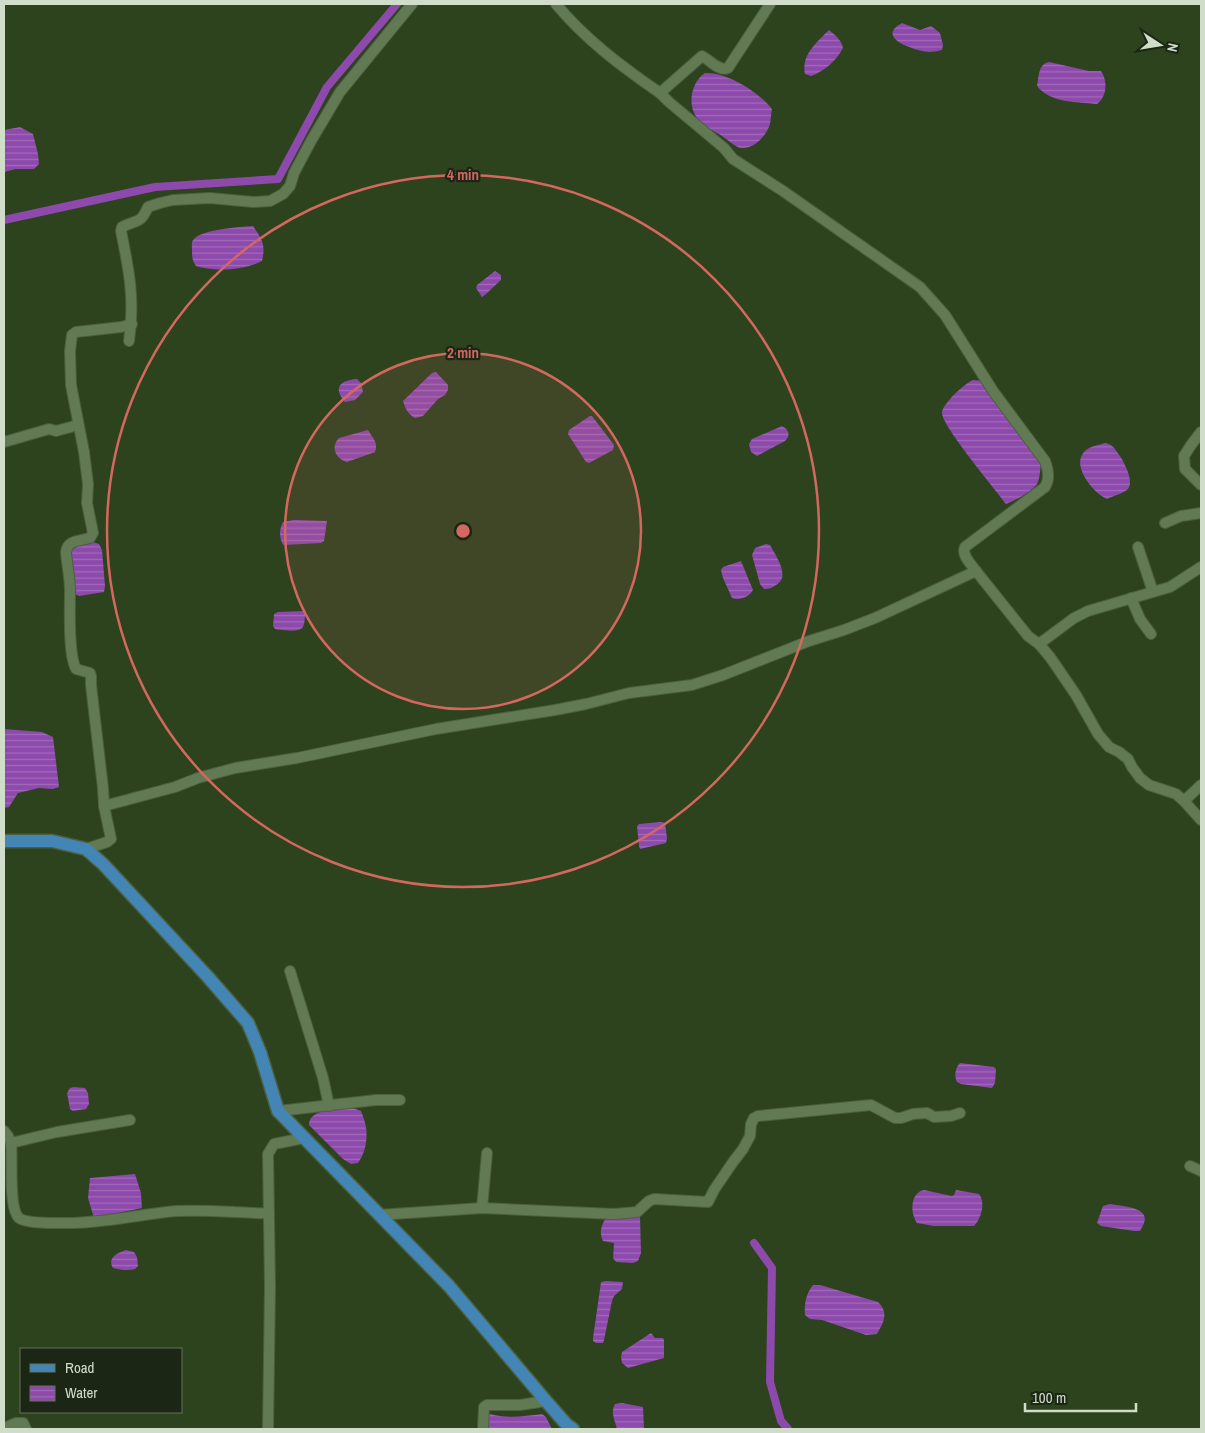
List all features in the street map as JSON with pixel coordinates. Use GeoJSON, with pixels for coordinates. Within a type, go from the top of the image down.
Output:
{"type":"FeatureCollection","features":[{"type":"Feature","properties":{"kind":"main road"},"geometry":{"type":"LineString","coordinates":[[4,841],[52,841],[86,849],[104,864],[248,1023],[260,1052],[278,1111],[449,1286],[568,1428]]}},
{"type":"Feature","properties":{"kind":"street"},"geometry":{"type":"LineString","coordinates":[[129,341],[132,324],[132,295],[122,227],[140,221],[148,207],[173,200],[210,198],[247,202],[270,201],[283,194],[290,186],[311,141],[340,92],[412,4]]}},
{"type":"Feature","properties":{"kind":"street"},"geometry":{"type":"LineString","coordinates":[[556,4],[571,21],[610,57],[660,92],[669,102],[724,148],[733,159],[783,191],[920,287],[945,315],[993,391],[1045,461],[1048,473],[1045,487],[963,549],[963,554],[1028,636],[1050,657],[1076,695],[1098,734],[1109,747],[1128,759],[1140,778],[1149,786],[1176,794],[1184,800],[1201,820]]}},
{"type":"Feature","properties":{"kind":"street"},"geometry":{"type":"LineString","coordinates":[[660,92],[702,56],[721,69],[728,68],[770,4]]}},
{"type":"Feature","properties":{"kind":"street"},"geometry":{"type":"LineString","coordinates":[[86,849],[111,839],[104,806],[91,676],[90,673],[76,669],[72,654],[70,591],[66,552],[67,546],[70,543],[90,538],[92,533],[87,502],[88,484],[84,452],[72,385],[70,351],[72,336],[76,332],[132,324]]}},
{"type":"Feature","properties":{"kind":"street"},"geometry":{"type":"LineString","coordinates":[[4,442],[49,429],[56,431],[78,425]]}},
{"type":"Feature","properties":{"kind":"street"},"geometry":{"type":"LineString","coordinates":[[1201,432],[1184,456],[1185,469],[1201,485]]}},
{"type":"Feature","properties":{"kind":"street"},"geometry":{"type":"LineString","coordinates":[[1165,523],[1181,516],[1201,513]]}},
{"type":"Feature","properties":{"kind":"street"},"geometry":{"type":"LineString","coordinates":[[1138,547],[1153,592]]}},
{"type":"Feature","properties":{"kind":"street"},"geometry":{"type":"LineString","coordinates":[[1038,644],[1074,618],[1088,611],[1170,587],[1201,567]]}},
{"type":"Feature","properties":{"kind":"street"},"geometry":{"type":"LineString","coordinates":[[104,806],[236,768],[297,758],[436,729],[562,708],[629,693],[692,685],[875,618],[976,571]]}},
{"type":"Feature","properties":{"kind":"street"},"geometry":{"type":"LineString","coordinates":[[1131,598],[1140,618],[1151,634]]}},
{"type":"Feature","properties":{"kind":"street"},"geometry":{"type":"LineString","coordinates":[[1184,800],[1201,785]]}},
{"type":"Feature","properties":{"kind":"street"},"geometry":{"type":"LineString","coordinates":[[290,971],[329,1106]]}},
{"type":"Feature","properties":{"kind":"street"},"geometry":{"type":"LineString","coordinates":[[278,1111],[376,1100],[400,1100]]}},
{"type":"Feature","properties":{"kind":"street"},"geometry":{"type":"LineString","coordinates":[[378,1215],[482,1208],[614,1214],[637,1212],[654,1199],[708,1202],[732,1162],[743,1149],[750,1136],[751,1124],[754,1118],[758,1116],[871,1104],[895,1118],[920,1113],[929,1113],[934,1117],[951,1116],[960,1113]]}},
{"type":"Feature","properties":{"kind":"street"},"geometry":{"type":"LineString","coordinates":[[11,1143],[57,1132],[130,1120]]}},
{"type":"Feature","properties":{"kind":"street"},"geometry":{"type":"LineString","coordinates":[[4,1131],[11,1143],[14,1206],[17,1216],[22,1220],[48,1223],[78,1223],[178,1211],[268,1213]]}},
{"type":"Feature","properties":{"kind":"street"},"geometry":{"type":"LineString","coordinates":[[268,1429],[270,1288],[268,1154],[274,1144],[304,1138]]}},
{"type":"Feature","properties":{"kind":"street"},"geometry":{"type":"LineString","coordinates":[[482,1208],[487,1153]]}},
{"type":"Feature","properties":{"kind":"street"},"geometry":{"type":"LineString","coordinates":[[1190,1166],[1201,1171]]}},
{"type":"Feature","properties":{"kind":"street"},"geometry":{"type":"LineString","coordinates":[[483,1429],[484,1408],[487,1405],[520,1406],[546,1401]]}},
{"type":"Feature","properties":{"kind":"street"},"geometry":{"type":"LineString","coordinates":[[4,1428],[16,1423],[22,1423],[26,1429]]}},
{"type":"Feature","properties":{"kind":"water"},"geometry":{"type":"Polygon","coordinates":[[[902,23],[920,30],[931,26],[940,33],[943,45],[942,50],[923,51],[900,43],[893,34],[895,29],[902,23]]]}},
{"type":"Feature","properties":{"kind":"water"},"geometry":{"type":"Polygon","coordinates":[[[829,30],[836,36],[843,48],[837,57],[825,68],[811,76],[805,74],[805,61],[811,49],[829,30]]]}},
{"type":"Feature","properties":{"kind":"water"},"geometry":{"type":"Polygon","coordinates":[[[1049,62],[1089,71],[1101,71],[1105,79],[1105,93],[1103,97],[1097,104],[1064,101],[1042,92],[1037,86],[1039,75],[1043,65],[1049,62]]]}},
{"type":"Feature","properties":{"kind":"water"},"geometry":{"type":"Polygon","coordinates":[[[705,73],[723,76],[742,84],[759,96],[772,109],[770,124],[763,137],[755,144],[747,148],[737,147],[699,121],[694,113],[691,100],[696,82],[705,73]]]}},
{"type":"Feature","properties":{"kind":"water"},"geometry":{"type":"Polygon","coordinates":[[[20,127],[33,134],[39,164],[34,169],[16,169],[4,172],[4,130],[20,127]]]}},
{"type":"Feature","properties":{"kind":"water"},"geometry":{"type":"Polygon","coordinates":[[[253,226],[262,242],[264,251],[262,261],[229,269],[212,269],[196,266],[192,256],[193,240],[205,233],[222,229],[253,226]]]}},
{"type":"Feature","properties":{"kind":"water"},"geometry":{"type":"Polygon","coordinates":[[[495,271],[501,275],[501,280],[482,297],[476,288],[477,285],[495,271]]]}},
{"type":"Feature","properties":{"kind":"water"},"geometry":{"type":"Polygon","coordinates":[[[436,372],[448,385],[448,390],[423,416],[415,418],[407,411],[403,401],[432,373],[436,372]]]}},
{"type":"Feature","properties":{"kind":"water"},"geometry":{"type":"Polygon","coordinates":[[[357,379],[361,383],[363,392],[355,400],[345,402],[339,392],[340,385],[357,379]]]}},
{"type":"Feature","properties":{"kind":"water"},"geometry":{"type":"Polygon","coordinates":[[[973,380],[983,381],[1041,464],[1037,484],[1027,493],[1006,504],[959,444],[950,431],[942,413],[954,394],[973,380]]]}},
{"type":"Feature","properties":{"kind":"water"},"geometry":{"type":"Polygon","coordinates":[[[592,416],[614,445],[613,450],[589,463],[586,462],[568,434],[569,430],[592,416]]]}},
{"type":"Feature","properties":{"kind":"water"},"geometry":{"type":"Polygon","coordinates":[[[782,426],[788,433],[785,441],[757,456],[751,452],[749,444],[752,439],[782,426]]]}},
{"type":"Feature","properties":{"kind":"water"},"geometry":{"type":"Polygon","coordinates":[[[368,430],[376,443],[375,452],[347,462],[337,455],[335,445],[339,438],[368,430]]]}},
{"type":"Feature","properties":{"kind":"water"},"geometry":{"type":"Polygon","coordinates":[[[1105,443],[1119,454],[1126,466],[1130,479],[1128,489],[1107,499],[1090,485],[1081,470],[1080,463],[1081,456],[1086,450],[1105,443]]]}},
{"type":"Feature","properties":{"kind":"water"},"geometry":{"type":"Polygon","coordinates":[[[294,520],[327,521],[324,541],[321,543],[283,545],[280,530],[283,522],[294,520]]]}},
{"type":"Feature","properties":{"kind":"water"},"geometry":{"type":"Polygon","coordinates":[[[93,542],[99,544],[102,550],[104,592],[79,596],[75,594],[73,583],[72,549],[93,542]]]}},
{"type":"Feature","properties":{"kind":"water"},"geometry":{"type":"Polygon","coordinates":[[[766,544],[770,545],[781,566],[782,577],[775,586],[764,589],[760,584],[752,555],[755,548],[766,544]]]}},
{"type":"Feature","properties":{"kind":"water"},"geometry":{"type":"Polygon","coordinates":[[[741,561],[753,590],[744,598],[735,599],[732,598],[721,570],[723,567],[741,561]]]}},
{"type":"Feature","properties":{"kind":"water"},"geometry":{"type":"Polygon","coordinates":[[[305,611],[304,624],[301,629],[294,631],[275,629],[273,626],[274,614],[278,612],[305,611]]]}},
{"type":"Feature","properties":{"kind":"water"},"geometry":{"type":"Polygon","coordinates":[[[4,729],[42,732],[53,737],[59,787],[53,789],[39,788],[18,793],[9,807],[4,808],[4,729]]]}},
{"type":"Feature","properties":{"kind":"water"},"geometry":{"type":"Polygon","coordinates":[[[665,823],[666,843],[640,849],[637,826],[639,824],[665,823]]]}},
{"type":"Feature","properties":{"kind":"water"},"geometry":{"type":"Polygon","coordinates":[[[960,1063],[994,1067],[996,1069],[995,1083],[992,1088],[957,1082],[956,1072],[960,1063]]]}},
{"type":"Feature","properties":{"kind":"water"},"geometry":{"type":"Polygon","coordinates":[[[70,1088],[85,1088],[88,1093],[89,1104],[86,1109],[73,1111],[70,1109],[67,1093],[70,1088]]]}},
{"type":"Feature","properties":{"kind":"water"},"geometry":{"type":"Polygon","coordinates":[[[337,1107],[350,1107],[362,1113],[367,1136],[364,1151],[358,1163],[351,1164],[343,1159],[309,1125],[312,1117],[315,1115],[337,1107]]]}},
{"type":"Feature","properties":{"kind":"water"},"geometry":{"type":"Polygon","coordinates":[[[135,1174],[141,1193],[142,1208],[94,1218],[88,1198],[90,1178],[135,1174]]]}},
{"type":"Feature","properties":{"kind":"water"},"geometry":{"type":"Polygon","coordinates":[[[924,1190],[952,1196],[956,1190],[979,1194],[982,1202],[982,1211],[979,1219],[974,1226],[934,1226],[917,1223],[912,1209],[914,1199],[919,1192],[924,1190]]]}},
{"type":"Feature","properties":{"kind":"water"},"geometry":{"type":"Polygon","coordinates":[[[1110,1204],[1131,1208],[1142,1213],[1145,1217],[1140,1231],[1101,1226],[1097,1223],[1103,1206],[1110,1204]]]}},
{"type":"Feature","properties":{"kind":"water"},"geometry":{"type":"Polygon","coordinates":[[[640,1216],[641,1253],[638,1261],[633,1263],[616,1262],[613,1258],[614,1243],[603,1241],[601,1235],[604,1221],[606,1218],[640,1216]]]}},
{"type":"Feature","properties":{"kind":"water"},"geometry":{"type":"Polygon","coordinates":[[[126,1250],[134,1252],[137,1257],[138,1266],[135,1269],[129,1270],[113,1268],[112,1258],[126,1250]]]}},
{"type":"Feature","properties":{"kind":"water"},"geometry":{"type":"Polygon","coordinates":[[[601,1282],[623,1282],[622,1289],[614,1296],[612,1301],[603,1343],[596,1343],[593,1341],[593,1338],[601,1282]]]}},
{"type":"Feature","properties":{"kind":"water"},"geometry":{"type":"Polygon","coordinates":[[[813,1285],[820,1285],[878,1302],[883,1310],[884,1318],[877,1334],[866,1335],[822,1320],[810,1319],[805,1315],[805,1307],[807,1295],[813,1285]]]}},
{"type":"Feature","properties":{"kind":"water"},"geometry":{"type":"Polygon","coordinates":[[[651,1333],[655,1338],[663,1338],[664,1358],[628,1368],[622,1363],[622,1352],[651,1333]]]}},
{"type":"Feature","properties":{"kind":"water"},"geometry":{"type":"Polygon","coordinates":[[[622,1403],[643,1407],[644,1429],[617,1429],[613,1410],[615,1404],[622,1403]]]}},
{"type":"Feature","properties":{"kind":"water"},"geometry":{"type":"Polygon","coordinates":[[[490,1414],[510,1417],[542,1414],[546,1417],[552,1429],[487,1429],[487,1417],[490,1414]]]}},
{"type":"Feature","properties":{"kind":"waterway"},"geometry":{"type":"LineString","coordinates":[[4,220],[155,187],[278,179],[327,87],[397,4]]}},
{"type":"Feature","properties":{"kind":"waterway"},"geometry":{"type":"LineString","coordinates":[[754,1243],[772,1268],[770,1382],[781,1421],[788,1429]]}}]}
